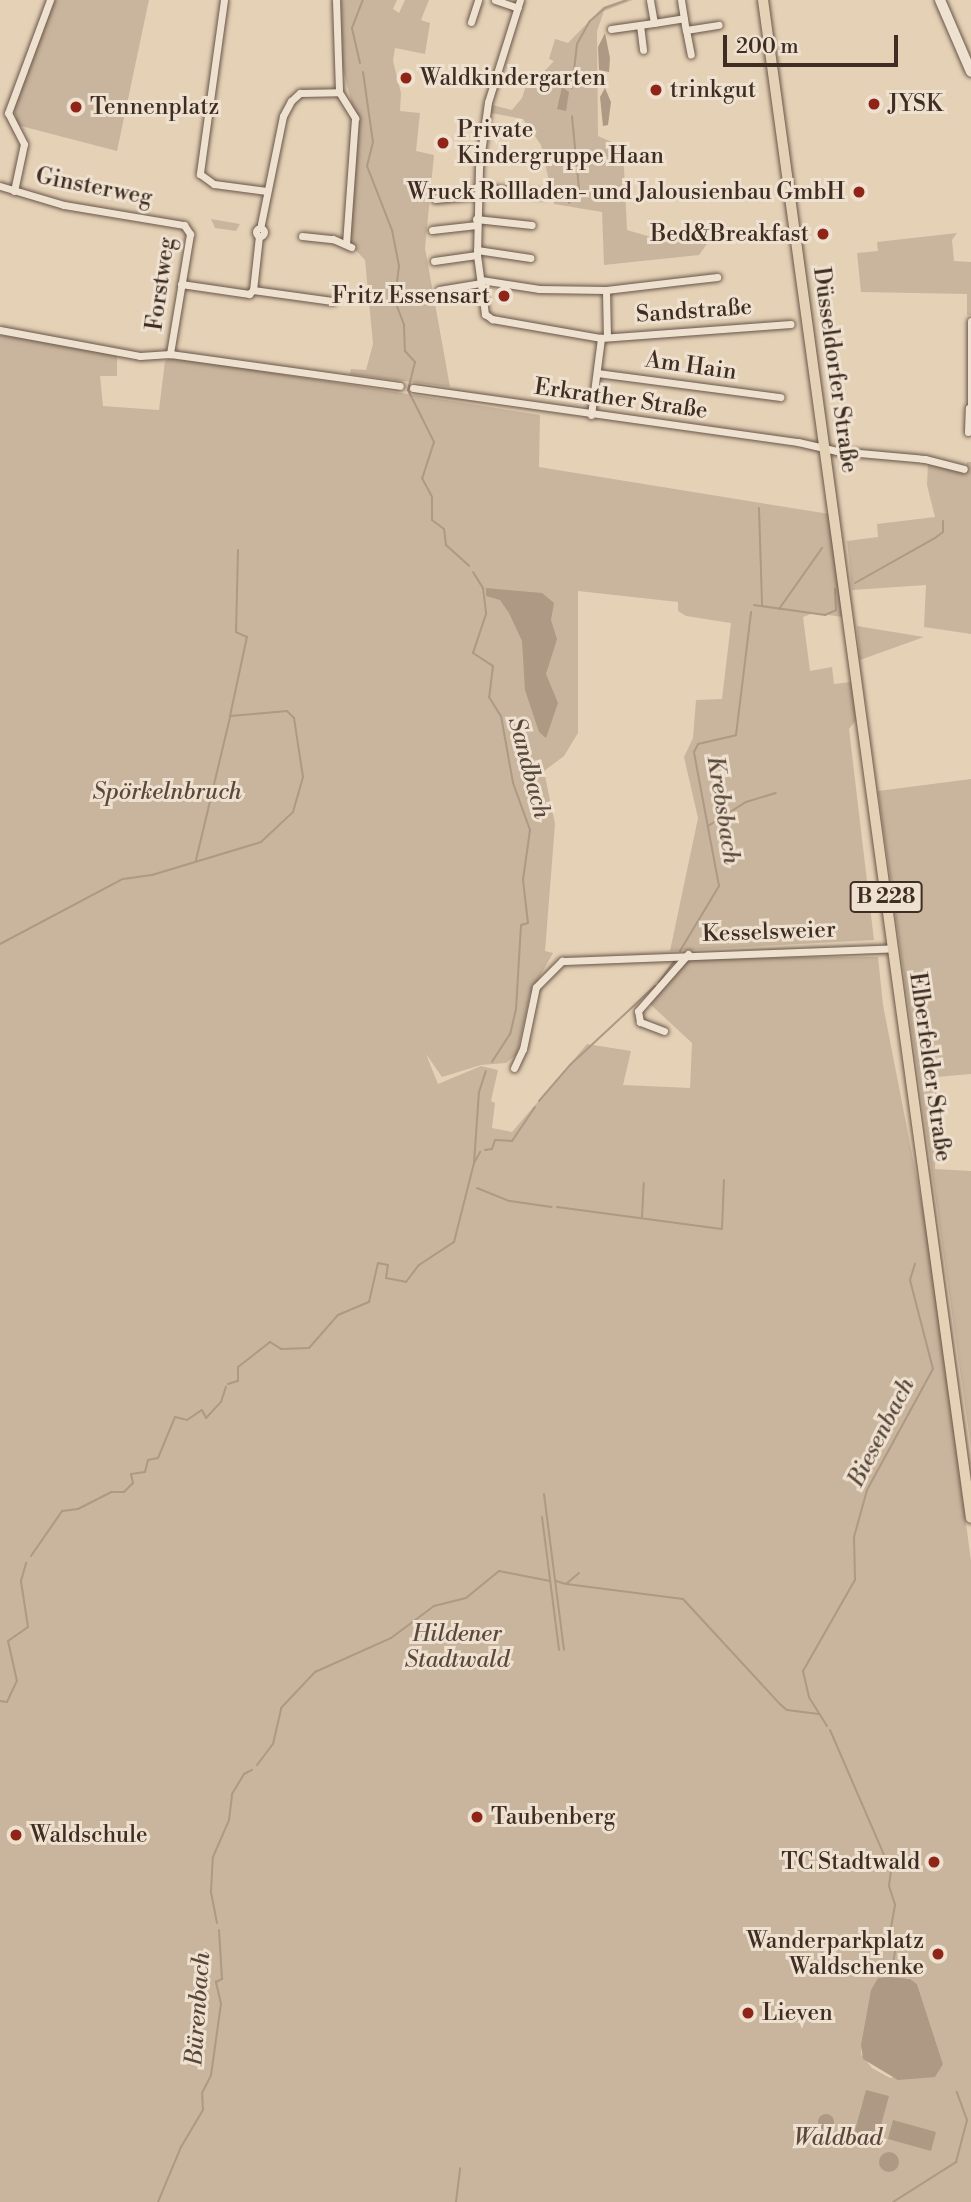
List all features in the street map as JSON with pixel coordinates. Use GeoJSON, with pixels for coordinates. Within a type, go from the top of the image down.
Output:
{"type":"FeatureCollection","features":[{"type":"Feature","properties":{"kind":"main road","name":"Düsseldorfer Straße"},"geometry":{"type":"LineString","coordinates":[[764,0],[848,621]]}},
{"type":"Feature","properties":{"kind":"main road"},"geometry":{"type":"LineString","coordinates":[[940,0],[971,72]]}},
{"type":"Feature","properties":{"kind":"main road","name":"Elberfelder Straße"},"geometry":{"type":"LineString","coordinates":[[848,621],[971,1518]]}},
{"type":"Feature","properties":{"kind":"street"},"geometry":{"type":"LineString","coordinates":[[14,191],[24,153],[8,113],[50,0]]}},
{"type":"Feature","properties":{"kind":"street"},"geometry":{"type":"LineString","coordinates":[[223,0],[200,174],[214,184],[267,191]]}},
{"type":"Feature","properties":{"kind":"street"},"geometry":{"type":"LineString","coordinates":[[302,236],[349,245],[355,118],[339,92],[336,0]]}},
{"type":"Feature","properties":{"kind":"street"},"geometry":{"type":"LineString","coordinates":[[471,22],[478,0]]}},
{"type":"Feature","properties":{"kind":"street"},"geometry":{"type":"LineString","coordinates":[[481,281],[477,252],[477,191],[488,102],[519,4],[495,0]]}},
{"type":"Feature","properties":{"kind":"street"},"geometry":{"type":"LineString","coordinates":[[650,0],[654,23]]}},
{"type":"Feature","properties":{"kind":"street"},"geometry":{"type":"LineString","coordinates":[[681,0],[691,55]]}},
{"type":"Feature","properties":{"kind":"street"},"geometry":{"type":"LineString","coordinates":[[611,29],[684,18]]}},
{"type":"Feature","properties":{"kind":"street"},"geometry":{"type":"LineString","coordinates":[[640,25],[643,50]]}},
{"type":"Feature","properties":{"kind":"street"},"geometry":{"type":"LineString","coordinates":[[686,30],[719,25]]}},
{"type":"Feature","properties":{"kind":"street"},"geometry":{"type":"LineString","coordinates":[[261,224],[284,116],[295,95],[339,92]]}},
{"type":"Feature","properties":{"kind":"street","name":"Ginsterweg"},"geometry":{"type":"LineString","coordinates":[[0,186],[64,205],[181,222]]}},
{"type":"Feature","properties":{"kind":"street"},"geometry":{"type":"LineString","coordinates":[[435,199],[477,191],[544,194]]}},
{"type":"Feature","properties":{"kind":"street","name":"Forstweg"},"geometry":{"type":"LineString","coordinates":[[170,354],[190,234],[181,222]]}},
{"type":"Feature","properties":{"kind":"street"},"geometry":{"type":"LineString","coordinates":[[432,230],[477,222],[532,225]]}},
{"type":"Feature","properties":{"kind":"street"},"geometry":{"type":"LineString","coordinates":[[181,284],[248,294],[253,290],[258,236]]}},
{"type":"Feature","properties":{"kind":"street"},"geometry":{"type":"LineString","coordinates":[[434,261],[477,252],[530,258]]}},
{"type":"Feature","properties":{"kind":"street"},"geometry":{"type":"LineString","coordinates":[[439,290],[481,281],[539,289],[606,290],[717,277]]}},
{"type":"Feature","properties":{"kind":"street","name":"Sandstraße"},"geometry":{"type":"LineString","coordinates":[[481,281],[485,314],[492,319],[604,337],[790,324]]}},
{"type":"Feature","properties":{"kind":"street"},"geometry":{"type":"LineString","coordinates":[[253,290],[332,301]]}},
{"type":"Feature","properties":{"kind":"street"},"geometry":{"type":"LineString","coordinates":[[591,415],[604,337],[606,290]]}},
{"type":"Feature","properties":{"kind":"street"},"geometry":{"type":"LineString","coordinates":[[968,432],[971,321]]}},
{"type":"Feature","properties":{"kind":"street"},"geometry":{"type":"LineString","coordinates":[[0,330],[140,356],[170,354],[400,386]]}},
{"type":"Feature","properties":{"kind":"street","name":"Am Hain"},"geometry":{"type":"LineString","coordinates":[[597,373],[780,397]]}},
{"type":"Feature","properties":{"kind":"street","name":"Erkrather Straße"},"geometry":{"type":"LineString","coordinates":[[413,388],[825,448],[925,459],[964,469]]}},
{"type":"Feature","properties":{"kind":"street","name":"Kesselsweier"},"geometry":{"type":"LineString","coordinates":[[514,1068],[523,1049],[536,987],[552,968],[573,959],[893,948]]}},
{"type":"Feature","properties":{"kind":"street","name":"Kesselsweier"},"geometry":{"type":"LineString","coordinates":[[664,1031],[640,1023],[638,1012],[688,954]]}},
{"type":"Feature","properties":{"kind":"green space"},"geometry":{"type":"Polygon","coordinates":[[[53,0],[149,0],[117,151],[17,125],[14,107],[53,0]]]}},
{"type":"Feature","properties":{"kind":"green space"},"geometry":{"type":"Polygon","coordinates":[[[341,0],[397,0],[393,9],[399,13],[405,0],[429,0],[421,20],[430,23],[425,54],[395,48],[393,61],[401,93],[400,111],[420,113],[416,151],[434,155],[425,248],[450,387],[350,374],[351,369],[366,370],[373,344],[365,260],[344,238],[352,104],[342,66],[341,0]]]}},
{"type":"Feature","properties":{"kind":"green space"},"geometry":{"type":"Polygon","coordinates":[[[623,0],[633,0],[604,11],[597,31],[598,136],[623,147],[627,230],[668,242],[712,237],[699,255],[604,265],[602,212],[554,204],[541,145],[523,119],[491,113],[492,105],[512,110],[522,98],[529,76],[539,77],[554,61],[549,59],[555,39],[568,43],[603,7],[623,0]]]}},
{"type":"Feature","properties":{"kind":"green space"},"geometry":{"type":"Polygon","coordinates":[[[211,219],[240,224],[236,231],[215,228],[211,219]]]}},
{"type":"Feature","properties":{"kind":"green space"},"geometry":{"type":"Polygon","coordinates":[[[957,233],[952,240],[954,261],[971,262],[971,315],[967,315],[967,294],[861,292],[857,253],[878,251],[877,242],[957,233]]]}},
{"type":"Feature","properties":{"kind":"green space","name":"Hildener Stadtwald"},"geometry":{"type":"Polygon","coordinates":[[[0,335],[117,353],[117,376],[100,376],[103,406],[159,410],[165,361],[174,357],[540,415],[539,467],[829,514],[843,617],[813,613],[803,617],[810,671],[832,667],[834,684],[851,682],[856,720],[849,729],[874,940],[670,951],[698,818],[684,757],[693,738],[696,700],[722,699],[731,623],[686,616],[678,611],[678,602],[578,591],[578,733],[564,756],[544,771],[555,824],[545,951],[553,953],[530,994],[517,1054],[506,1063],[481,1065],[442,1077],[426,1054],[438,1084],[481,1066],[498,1070],[491,1101],[495,1103],[492,1128],[512,1132],[587,1044],[631,1051],[623,1085],[690,1088],[692,1043],[649,1003],[685,958],[878,957],[883,1005],[928,1236],[971,1561],[971,2202],[0,2202],[0,335]],[[908,1978],[871,1993],[861,2054],[872,2068],[890,2078],[943,2064],[917,1984],[908,1978]]]}},
{"type":"Feature","properties":{"kind":"green space"},"geometry":{"type":"Polygon","coordinates":[[[967,462],[971,462],[971,634],[924,627],[926,585],[852,590],[847,541],[878,537],[877,524],[935,517],[927,485],[928,464],[963,473],[967,462]]]}},
{"type":"Feature","properties":{"kind":"green space"},"geometry":{"type":"Polygon","coordinates":[[[857,626],[924,637],[860,660],[857,626]]]}},
{"type":"Feature","properties":{"kind":"green space"},"geometry":{"type":"Polygon","coordinates":[[[971,779],[971,1074],[937,1077],[935,1169],[971,1171],[971,1448],[878,791],[971,779]]]}},
{"type":"Feature","properties":{"kind":"shaded area"},"geometry":{"type":"Polygon","coordinates":[[[605,33],[610,58],[609,72],[599,70],[598,47],[605,33]]]}},
{"type":"Feature","properties":{"kind":"shaded area"},"geometry":{"type":"Polygon","coordinates":[[[562,87],[569,92],[566,111],[557,109],[562,87]]]}},
{"type":"Feature","properties":{"kind":"shaded area"},"geometry":{"type":"Polygon","coordinates":[[[605,88],[611,102],[608,125],[603,126],[600,97],[605,88]]]}},
{"type":"Feature","properties":{"kind":"shaded area"},"geometry":{"type":"Polygon","coordinates":[[[486,588],[542,593],[554,603],[551,620],[557,639],[546,674],[558,703],[546,738],[539,732],[525,690],[522,641],[509,613],[500,600],[486,596],[486,588]]]}},
{"type":"Feature","properties":{"kind":"shaded area"},"geometry":{"type":"Polygon","coordinates":[[[878,1978],[910,1979],[917,1984],[943,2064],[935,2077],[898,2080],[863,2059],[861,2045],[871,1990],[878,1978]]]}},
{"type":"Feature","properties":{"kind":"shaded area"},"geometry":{"type":"Polygon","coordinates":[[[866,2090],[889,2096],[877,2140],[854,2134],[866,2090]]]}},
{"type":"Feature","properties":{"kind":"shaded area"},"geometry":{"type":"Polygon","coordinates":[[[826,2114],[832,2116],[832,2128],[826,2130],[820,2128],[818,2122],[820,2116],[826,2114]]]}},
{"type":"Feature","properties":{"kind":"shaded area"},"geometry":{"type":"Polygon","coordinates":[[[893,2120],[936,2132],[931,2151],[888,2139],[893,2120]]]}},
{"type":"Feature","properties":{"kind":"shaded area"},"geometry":{"type":"Polygon","coordinates":[[[889,2152],[896,2155],[899,2162],[896,2169],[889,2172],[882,2169],[879,2162],[882,2155],[889,2152]]]}},
{"type":"Feature","properties":{"kind":"waterway","name":"Sandbach"},"geometry":{"type":"LineString","coordinates":[[360,63],[352,28],[363,0]]}},
{"type":"Feature","properties":{"kind":"waterway"},"geometry":{"type":"LineString","coordinates":[[572,88],[577,44],[590,21],[605,8],[627,0]]}},
{"type":"Feature","properties":{"kind":"waterway","name":"Sandbach"},"geometry":{"type":"LineString","coordinates":[[363,72],[373,142],[367,166],[392,230],[399,266],[395,301],[404,325],[405,351],[415,362],[408,390],[434,442],[422,478],[432,497],[432,520],[444,529],[446,545],[469,566]]}},
{"type":"Feature","properties":{"kind":"waterway"},"geometry":{"type":"LineString","coordinates":[[569,203],[579,189],[572,116]]}},
{"type":"Feature","properties":{"kind":"waterway"},"geometry":{"type":"LineString","coordinates":[[759,508],[762,605]]}},
{"type":"Feature","properties":{"kind":"waterway","name":"Krebsbach"},"geometry":{"type":"LineString","coordinates":[[855,583],[935,538],[943,532],[943,521]]}},
{"type":"Feature","properties":{"kind":"waterway"},"geometry":{"type":"LineString","coordinates":[[779,609],[822,548]]}},
{"type":"Feature","properties":{"kind":"waterway"},"geometry":{"type":"LineString","coordinates":[[0,944],[123,879],[152,875],[261,842],[293,812],[303,777],[294,718],[287,711],[230,716],[247,637],[236,632],[238,550]]}},
{"type":"Feature","properties":{"kind":"waterway","name":"Sandbach"},"geometry":{"type":"LineString","coordinates":[[473,572],[483,588],[486,614],[473,653],[493,666],[489,697],[501,716],[513,783],[530,830],[523,880],[528,923],[521,925],[516,1009],[510,1034],[492,1062]]}},
{"type":"Feature","properties":{"kind":"waterway","name":"Krebsbach"},"geometry":{"type":"LineString","coordinates":[[754,605],[825,615],[836,610],[835,589]]}},
{"type":"Feature","properties":{"kind":"waterway","name":"Krebsbach"},"geometry":{"type":"LineString","coordinates":[[680,951],[719,886],[694,752],[698,744],[736,735],[751,612]]}},
{"type":"Feature","properties":{"kind":"waterway"},"geometry":{"type":"LineString","coordinates":[[196,860],[230,717]]}},
{"type":"Feature","properties":{"kind":"waterway"},"geometry":{"type":"LineString","coordinates":[[708,826],[746,802],[776,793]]}},
{"type":"Feature","properties":{"kind":"waterway","name":"Krebsbach"},"geometry":{"type":"LineString","coordinates":[[659,982],[676,959]]}},
{"type":"Feature","properties":{"kind":"waterway","name":"Krebsbach"},"geometry":{"type":"LineString","coordinates":[[539,1101],[570,1065],[655,986]]}},
{"type":"Feature","properties":{"kind":"waterway","name":"Sandbach"},"geometry":{"type":"LineString","coordinates":[[228,1384],[238,1381],[238,1367],[270,1342],[281,1349],[309,1348],[338,1315],[369,1302],[378,1263],[388,1265],[386,1278],[406,1282],[419,1265],[454,1242],[474,1163],[479,1092],[486,1071]]}},
{"type":"Feature","properties":{"kind":"waterway","name":"Krebsbach"},"geometry":{"type":"LineString","coordinates":[[485,1150],[492,1149],[495,1140],[512,1141],[535,1107]]}},
{"type":"Feature","properties":{"kind":"waterway","name":"Sandbach"},"geometry":{"type":"LineString","coordinates":[[474,1163],[480,1152]]}},
{"type":"Feature","properties":{"kind":"waterway"},"geometry":{"type":"LineString","coordinates":[[557,1207],[722,1229],[724,1180]]}},
{"type":"Feature","properties":{"kind":"waterway"},"geometry":{"type":"LineString","coordinates":[[642,1217],[644,1183]]}},
{"type":"Feature","properties":{"kind":"waterway"},"geometry":{"type":"LineString","coordinates":[[477,1188],[510,1201],[552,1207]]}},
{"type":"Feature","properties":{"kind":"waterway","name":"Biesenbach"},"geometry":{"type":"LineString","coordinates":[[827,1726],[809,1697],[803,1671],[855,1580],[854,1537],[867,1490],[933,1369],[910,1280],[915,1264]]}},
{"type":"Feature","properties":{"kind":"waterway","name":"Sandbach"},"geometry":{"type":"LineString","coordinates":[[31,1556],[62,1511],[78,1509],[112,1492],[124,1492],[133,1483],[131,1474],[145,1472],[148,1460],[158,1458],[175,1417],[187,1420],[202,1410],[206,1418],[221,1402],[226,1387]]}},
{"type":"Feature","properties":{"kind":"waterway"},"geometry":{"type":"LineString","coordinates":[[544,1494],[564,1650]]}},
{"type":"Feature","properties":{"kind":"waterway","name":"Bürenbach"},"geometry":{"type":"LineString","coordinates":[[542,1517],[559,1650]]}},
{"type":"Feature","properties":{"kind":"waterway","name":"Sandbach"},"geometry":{"type":"LineString","coordinates":[[0,1701],[7,1702],[17,1681],[8,1641],[28,1627],[21,1581],[26,1563]]}},
{"type":"Feature","properties":{"kind":"waterway","name":"Bürenbach"},"geometry":{"type":"LineString","coordinates":[[257,1765],[273,1744],[281,1708],[315,1672],[391,1638],[434,1606],[466,1598],[499,1571],[550,1581]]}},
{"type":"Feature","properties":{"kind":"waterway","name":"Bürenbach"},"geometry":{"type":"LineString","coordinates":[[556,1581],[566,1584],[579,1573]]}},
{"type":"Feature","properties":{"kind":"waterway"},"geometry":{"type":"LineString","coordinates":[[566,1584],[683,1599],[787,1710],[819,1714]]}},
{"type":"Feature","properties":{"kind":"waterway","name":"Biesenbach"},"geometry":{"type":"LineString","coordinates":[[830,1730],[891,1871],[889,1886],[895,1905],[890,1932]]}},
{"type":"Feature","properties":{"kind":"waterway","name":"Bürenbach"},"geometry":{"type":"LineString","coordinates":[[217,1923],[211,1892],[213,1857],[229,1820],[232,1794],[244,1774],[252,1770]]}},
{"type":"Feature","properties":{"kind":"waterway","name":"Bürenbach"},"geometry":{"type":"LineString","coordinates":[[158,2202],[181,2147],[203,2110],[202,2093],[211,2075],[221,2004],[216,1982],[222,1979],[219,1930]]}},
{"type":"Feature","properties":{"kind":"waterway","name":"Biesenbach"},"geometry":{"type":"LineString","coordinates":[[891,1977],[896,1946]]}},
{"type":"Feature","properties":{"kind":"waterway","name":"Biesenbach"},"geometry":{"type":"LineString","coordinates":[[893,2202],[956,2162],[967,2120],[957,2092]]}},
{"type":"Feature","properties":{"kind":"waterway"},"geometry":{"type":"LineString","coordinates":[[456,2202],[460,2168]]}},
{"type":"Feature","properties":{"kind":"place","name":"Waldkindergarten"},"geometry":{"type":"Point","coordinates":[406,78]}},
{"type":"Feature","properties":{"kind":"place","name":"trinkgut"},"geometry":{"type":"Point","coordinates":[656,90]}},
{"type":"Feature","properties":{"kind":"place","name":"JYSK"},"geometry":{"type":"Point","coordinates":[874,104]}},
{"type":"Feature","properties":{"kind":"place","name":"Tennenplatz"},"geometry":{"type":"Point","coordinates":[76,107]}},
{"type":"Feature","properties":{"kind":"place","name":"Private Kindergruppe Haan"},"geometry":{"type":"Point","coordinates":[443,143]}},
{"type":"Feature","properties":{"kind":"place","name":"Wruck Rollladen- und Jalousienbau GmbH"},"geometry":{"type":"Point","coordinates":[859,192]}},
{"type":"Feature","properties":{"kind":"place","name":"Bed&Breakfast"},"geometry":{"type":"Point","coordinates":[823,234]}},
{"type":"Feature","properties":{"kind":"place","name":"Fritz Essensart"},"geometry":{"type":"Point","coordinates":[504,296]}},
{"type":"Feature","properties":{"kind":"place","name":"Taubenberg"},"geometry":{"type":"Point","coordinates":[477,1817]}},
{"type":"Feature","properties":{"kind":"place","name":"Waldschule"},"geometry":{"type":"Point","coordinates":[16,1835]}},
{"type":"Feature","properties":{"kind":"place","name":"TC Stadtwald"},"geometry":{"type":"Point","coordinates":[934,1862]}},
{"type":"Feature","properties":{"kind":"place","name":"Wanderparkplatz Waldschenke"},"geometry":{"type":"Point","coordinates":[938,1954]}},
{"type":"Feature","properties":{"kind":"place","name":"Lieven"},"geometry":{"type":"Point","coordinates":[748,2013]}},
{"type":"Feature","properties":{"kind":"park label","name":"Spörkelnbruch"},"geometry":{"type":"Point","coordinates":[167,792]}},
{"type":"Feature","properties":{"kind":"park label","name":"Waldbad"},"geometry":{"type":"Point","coordinates":[838,2138]}}]}
